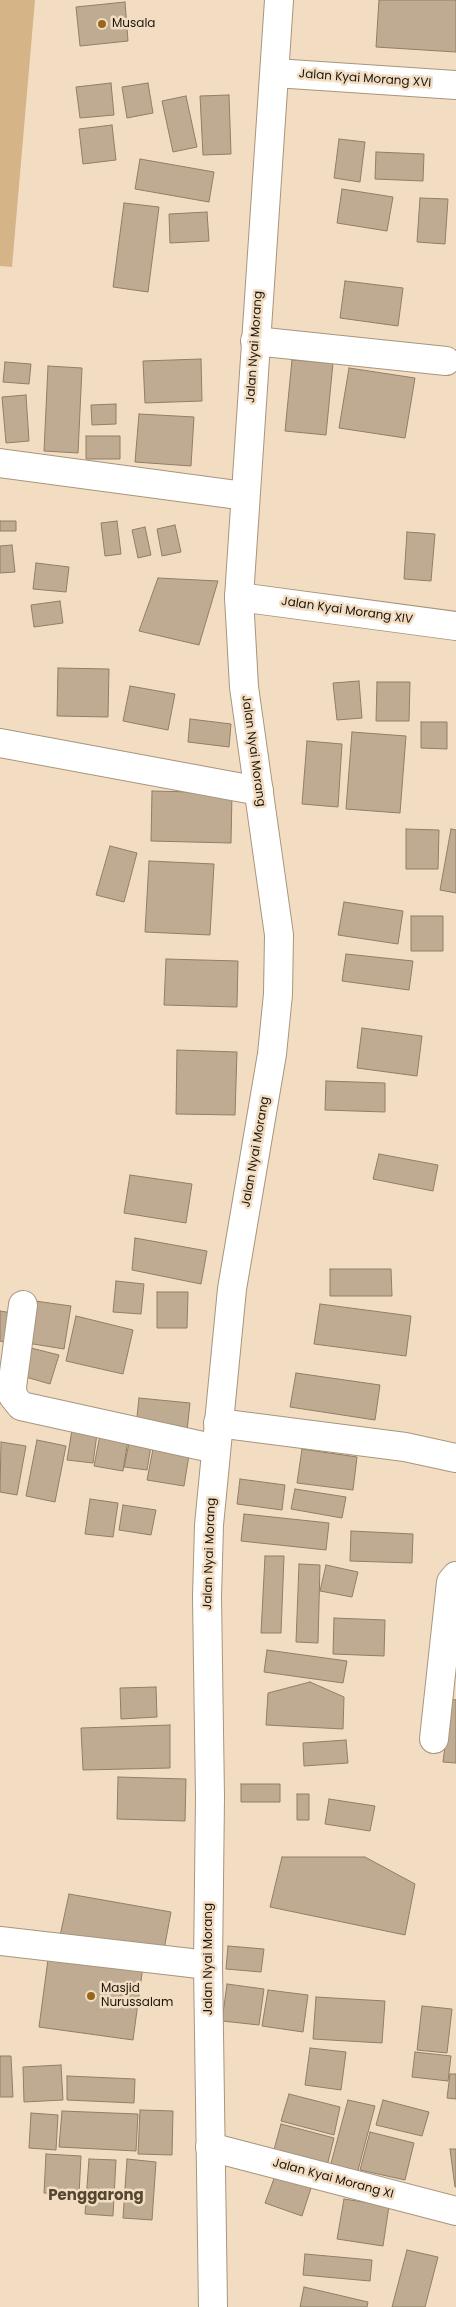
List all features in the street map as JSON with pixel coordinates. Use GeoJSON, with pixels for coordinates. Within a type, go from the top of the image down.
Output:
{"type":"FeatureCollection","features":[{"type":"Feature","properties":{"kind":"street","name":"Jalan Nyai Morang"},"geometry":{"type":"LineString","coordinates":[[213,2307],[208,1965],[210,1797],[207,1597],[217,1436],[232,1289],[272,1054],[278,994],[279,935],[244,687],[239,597],[275,73],[278,0]]}},
{"type":"Feature","properties":{"kind":"street","name":"Jalan Kyai Morang XVI"},"geometry":{"type":"LineString","coordinates":[[275,73],[456,84]]}},
{"type":"Feature","properties":{"kind":"street"},"geometry":{"type":"LineString","coordinates":[[256,341],[446,361]]}},
{"type":"Feature","properties":{"kind":"street"},"geometry":{"type":"LineString","coordinates":[[0,463],[245,496]]}},
{"type":"Feature","properties":{"kind":"street","name":"Jalan Kyai Morang XIV"},"geometry":{"type":"LineString","coordinates":[[239,597],[456,626]]}},
{"type":"Feature","properties":{"kind":"street"},"geometry":{"type":"LineString","coordinates":[[0,743],[259,791]]}},
{"type":"Feature","properties":{"kind":"street"},"geometry":{"type":"LineString","coordinates":[[23,1305],[12,1387],[14,1396],[22,1406],[217,1436],[405,1447],[456,1458]]}},
{"type":"Feature","properties":{"kind":"street"},"geometry":{"type":"LineString","coordinates":[[434,1739],[451,1582],[456,1576]]}},
{"type":"Feature","properties":{"kind":"street"},"geometry":{"type":"LineString","coordinates":[[0,1941],[208,1965]]}},
{"type":"Feature","properties":{"kind":"street","name":"Jalan Kyai Morang XI"},"geometry":{"type":"LineString","coordinates":[[210,2147],[456,2211]]}},
{"type":"Feature","properties":{"kind":"shaded area"},"geometry":{"type":"Polygon","coordinates":[[[0,0],[35,0],[12,267],[0,266],[0,0]]]}},
{"type":"Feature","properties":{"kind":"building"},"geometry":{"type":"Polygon","coordinates":[[[379,0],[456,0],[456,52],[376,47],[379,0]]]}},
{"type":"Feature","properties":{"kind":"building","name":"Musala"},"geometry":{"type":"Polygon","coordinates":[[[125,2],[128,41],[80,46],[76,7],[125,2]]]}},
{"type":"Feature","properties":{"kind":"building"},"geometry":{"type":"Polygon","coordinates":[[[111,83],[114,115],[80,118],[76,87],[111,83]]]}},
{"type":"Feature","properties":{"kind":"building"},"geometry":{"type":"Polygon","coordinates":[[[148,83],[153,113],[127,118],[122,87],[148,83]]]}},
{"type":"Feature","properties":{"kind":"building"},"geometry":{"type":"Polygon","coordinates":[[[229,95],[231,154],[203,155],[200,96],[229,95]]]}},
{"type":"Feature","properties":{"kind":"building"},"geometry":{"type":"Polygon","coordinates":[[[186,96],[197,147],[173,152],[162,101],[186,96]]]}},
{"type":"Feature","properties":{"kind":"building"},"geometry":{"type":"Polygon","coordinates":[[[112,125],[116,160],[83,164],[79,129],[112,125]]]}},
{"type":"Feature","properties":{"kind":"building"},"geometry":{"type":"Polygon","coordinates":[[[339,139],[365,142],[360,182],[334,178],[339,139]]]}},
{"type":"Feature","properties":{"kind":"building"},"geometry":{"type":"Polygon","coordinates":[[[376,152],[424,154],[423,181],[375,179],[376,152]]]}},
{"type":"Feature","properties":{"kind":"building"},"geometry":{"type":"Polygon","coordinates":[[[140,159],[214,172],[209,202],[135,189],[140,159]]]}},
{"type":"Feature","properties":{"kind":"building"},"geometry":{"type":"Polygon","coordinates":[[[342,189],[393,197],[387,231],[337,223],[342,189]]]}},
{"type":"Feature","properties":{"kind":"building"},"geometry":{"type":"Polygon","coordinates":[[[420,198],[448,199],[445,244],[417,242],[420,198]]]}},
{"type":"Feature","properties":{"kind":"building"},"geometry":{"type":"Polygon","coordinates":[[[124,203],[159,207],[148,292],[113,287],[124,203]]]}},
{"type":"Feature","properties":{"kind":"building"},"geometry":{"type":"Polygon","coordinates":[[[207,212],[209,241],[170,243],[169,214],[207,212]]]}},
{"type":"Feature","properties":{"kind":"building"},"geometry":{"type":"Polygon","coordinates":[[[345,281],[403,288],[398,326],[340,318],[345,281]]]}},
{"type":"Feature","properties":{"kind":"building"},"geometry":{"type":"Polygon","coordinates":[[[201,359],[202,401],[145,403],[143,361],[201,359]]]}},
{"type":"Feature","properties":{"kind":"building"},"geometry":{"type":"Polygon","coordinates":[[[292,360],[333,363],[326,435],[285,431],[292,360]]]}},
{"type":"Feature","properties":{"kind":"building"},"geometry":{"type":"Polygon","coordinates":[[[5,362],[31,364],[29,384],[3,382],[5,362]]]}},
{"type":"Feature","properties":{"kind":"building"},"geometry":{"type":"Polygon","coordinates":[[[48,366],[82,368],[78,453],[44,451],[48,366]]]}},
{"type":"Feature","properties":{"kind":"building"},"geometry":{"type":"Polygon","coordinates":[[[349,368],[415,378],[405,438],[339,428],[349,368]]]}},
{"type":"Feature","properties":{"kind":"building"},"geometry":{"type":"Polygon","coordinates":[[[26,395],[29,441],[6,443],[2,397],[26,395]]]}},
{"type":"Feature","properties":{"kind":"building"},"geometry":{"type":"Polygon","coordinates":[[[116,404],[116,424],[92,425],[91,405],[116,404]]]}},
{"type":"Feature","properties":{"kind":"building"},"geometry":{"type":"Polygon","coordinates":[[[139,414],[194,417],[191,466],[135,462],[139,414]]]}},
{"type":"Feature","properties":{"kind":"building"},"geometry":{"type":"Polygon","coordinates":[[[86,436],[120,436],[120,459],[86,459],[86,436]]]}},
{"type":"Feature","properties":{"kind":"building"},"geometry":{"type":"Polygon","coordinates":[[[0,521],[16,521],[16,531],[0,531],[0,521]]]}},
{"type":"Feature","properties":{"kind":"building"},"geometry":{"type":"Polygon","coordinates":[[[117,521],[121,554],[105,556],[101,523],[117,521]]]}},
{"type":"Feature","properties":{"kind":"building"},"geometry":{"type":"Polygon","coordinates":[[[175,525],[181,552],[162,556],[157,529],[175,525]]]}},
{"type":"Feature","properties":{"kind":"building"},"geometry":{"type":"Polygon","coordinates":[[[145,527],[151,555],[138,558],[132,530],[145,527]]]}},
{"type":"Feature","properties":{"kind":"building"},"geometry":{"type":"Polygon","coordinates":[[[407,532],[435,534],[431,581],[404,579],[407,532]]]}},
{"type":"Feature","properties":{"kind":"building"},"geometry":{"type":"Polygon","coordinates":[[[12,545],[15,572],[0,573],[0,546],[12,545]]]}},
{"type":"Feature","properties":{"kind":"building"},"geometry":{"type":"Polygon","coordinates":[[[36,563],[69,567],[66,592],[33,589],[36,563]]]}},
{"type":"Feature","properties":{"kind":"building"},"geometry":{"type":"Polygon","coordinates":[[[158,578],[218,581],[199,645],[139,631],[158,578]]]}},
{"type":"Feature","properties":{"kind":"building"},"geometry":{"type":"Polygon","coordinates":[[[60,601],[63,623],[34,627],[31,605],[60,601]]]}},
{"type":"Feature","properties":{"kind":"building"},"geometry":{"type":"Polygon","coordinates":[[[58,668],[109,669],[108,717],[57,716],[58,668]]]}},
{"type":"Feature","properties":{"kind":"building"},"geometry":{"type":"Polygon","coordinates":[[[359,681],[362,718],[337,720],[333,683],[359,681]]]}},
{"type":"Feature","properties":{"kind":"building"},"geometry":{"type":"Polygon","coordinates":[[[377,682],[410,682],[409,721],[376,721],[377,682]]]}},
{"type":"Feature","properties":{"kind":"building"},"geometry":{"type":"Polygon","coordinates":[[[130,686],[175,694],[168,730],[123,721],[130,686]]]}},
{"type":"Feature","properties":{"kind":"building"},"geometry":{"type":"Polygon","coordinates":[[[190,719],[231,724],[229,747],[188,742],[190,719]]]}},
{"type":"Feature","properties":{"kind":"building"},"geometry":{"type":"Polygon","coordinates":[[[421,722],[447,722],[447,749],[421,748],[421,722]]]}},
{"type":"Feature","properties":{"kind":"building"},"geometry":{"type":"Polygon","coordinates":[[[352,732],[406,736],[400,813],[346,809],[352,732]]]}},
{"type":"Feature","properties":{"kind":"building"},"geometry":{"type":"Polygon","coordinates":[[[307,741],[342,744],[338,807],[302,804],[307,741]]]}},
{"type":"Feature","properties":{"kind":"building"},"geometry":{"type":"Polygon","coordinates":[[[152,791],[232,793],[231,843],[151,841],[152,791]]]}},
{"type":"Feature","properties":{"kind":"building"},"geometry":{"type":"Polygon","coordinates":[[[406,829],[439,830],[438,869],[406,869],[406,829]]]}},
{"type":"Feature","properties":{"kind":"building"},"geometry":{"type":"Polygon","coordinates":[[[451,829],[456,830],[456,893],[440,890],[451,829]]]}},
{"type":"Feature","properties":{"kind":"building"},"geometry":{"type":"Polygon","coordinates":[[[110,846],[137,853],[124,902],[96,895],[110,846]]]}},
{"type":"Feature","properties":{"kind":"building"},"geometry":{"type":"Polygon","coordinates":[[[149,861],[214,864],[210,935],[145,932],[149,861]]]}},
{"type":"Feature","properties":{"kind":"building"},"geometry":{"type":"Polygon","coordinates":[[[344,902],[403,911],[398,944],[338,935],[344,902]]]}},
{"type":"Feature","properties":{"kind":"building"},"geometry":{"type":"Polygon","coordinates":[[[411,916],[443,916],[443,951],[411,951],[411,916]]]}},
{"type":"Feature","properties":{"kind":"building"},"geometry":{"type":"Polygon","coordinates":[[[346,954],[413,961],[409,990],[342,981],[346,954]]]}},
{"type":"Feature","properties":{"kind":"building"},"geometry":{"type":"Polygon","coordinates":[[[166,959],[238,961],[237,1007],[164,1005],[166,959]]]}},
{"type":"Feature","properties":{"kind":"building"},"geometry":{"type":"Polygon","coordinates":[[[362,1028],[422,1036],[417,1076],[357,1068],[362,1028]]]}},
{"type":"Feature","properties":{"kind":"building"},"geometry":{"type":"Polygon","coordinates":[[[177,1050],[237,1052],[235,1115],[176,1114],[177,1050]]]}},
{"type":"Feature","properties":{"kind":"building"},"geometry":{"type":"Polygon","coordinates":[[[326,1081],[385,1083],[385,1112],[325,1110],[326,1081]]]}},
{"type":"Feature","properties":{"kind":"building"},"geometry":{"type":"Polygon","coordinates":[[[379,1154],[438,1165],[433,1191],[373,1179],[379,1154]]]}},
{"type":"Feature","properties":{"kind":"building"},"geometry":{"type":"Polygon","coordinates":[[[130,1175],[192,1184],[186,1223],[124,1213],[130,1175]]]}},
{"type":"Feature","properties":{"kind":"building"},"geometry":{"type":"Polygon","coordinates":[[[135,1238],[207,1251],[201,1284],[132,1270],[135,1238]]]}},
{"type":"Feature","properties":{"kind":"building"},"geometry":{"type":"Polygon","coordinates":[[[330,1269],[391,1269],[392,1296],[330,1296],[330,1269]]]}},
{"type":"Feature","properties":{"kind":"building"},"geometry":{"type":"Polygon","coordinates":[[[116,1281],[144,1284],[141,1314],[113,1312],[116,1281]]]}},
{"type":"Feature","properties":{"kind":"building"},"geometry":{"type":"Polygon","coordinates":[[[157,1292],[188,1292],[187,1328],[157,1328],[157,1292]]]}},
{"type":"Feature","properties":{"kind":"building"},"geometry":{"type":"Polygon","coordinates":[[[35,1301],[71,1306],[64,1349],[27,1343],[35,1301]]]}},
{"type":"Feature","properties":{"kind":"building"},"geometry":{"type":"Polygon","coordinates":[[[320,1304],[411,1316],[406,1356],[314,1344],[320,1304]]]}},
{"type":"Feature","properties":{"kind":"building"},"geometry":{"type":"Polygon","coordinates":[[[0,1311],[12,1313],[8,1343],[0,1341],[0,1311]]]}},
{"type":"Feature","properties":{"kind":"building"},"geometry":{"type":"Polygon","coordinates":[[[76,1316],[133,1330],[123,1374],[66,1361],[76,1316]]]}},
{"type":"Feature","properties":{"kind":"building"},"geometry":{"type":"Polygon","coordinates":[[[27,1347],[59,1355],[50,1384],[19,1375],[27,1347]]]}},
{"type":"Feature","properties":{"kind":"building"},"geometry":{"type":"Polygon","coordinates":[[[296,1373],[380,1385],[375,1420],[290,1407],[296,1373]]]}},
{"type":"Feature","properties":{"kind":"building"},"geometry":{"type":"Polygon","coordinates":[[[139,1398],[190,1403],[187,1431],[136,1426],[139,1398]]]}},
{"type":"Feature","properties":{"kind":"building"},"geometry":{"type":"Polygon","coordinates":[[[72,1430],[97,1434],[93,1463],[67,1460],[72,1430]]]}},
{"type":"Feature","properties":{"kind":"building"},"geometry":{"type":"Polygon","coordinates":[[[100,1435],[128,1440],[123,1471],[94,1466],[100,1435]]]}},
{"type":"Feature","properties":{"kind":"building"},"geometry":{"type":"Polygon","coordinates":[[[37,1440],[66,1446],[55,1502],[26,1496],[37,1440]]]}},
{"type":"Feature","properties":{"kind":"building"},"geometry":{"type":"Polygon","coordinates":[[[1,1442],[26,1446],[17,1495],[0,1492],[1,1442]]]}},
{"type":"Feature","properties":{"kind":"building"},"geometry":{"type":"Polygon","coordinates":[[[129,1443],[151,1446],[147,1470],[124,1467],[129,1443]]]}},
{"type":"Feature","properties":{"kind":"building"},"geometry":{"type":"Polygon","coordinates":[[[153,1449],[189,1455],[184,1486],[147,1480],[153,1449]]]}},
{"type":"Feature","properties":{"kind":"building"},"geometry":{"type":"Polygon","coordinates":[[[302,1449],[357,1457],[353,1490],[297,1483],[302,1449]]]}},
{"type":"Feature","properties":{"kind":"building"},"geometry":{"type":"Polygon","coordinates":[[[240,1479],[285,1485],[282,1510],[237,1504],[240,1479]]]}},
{"type":"Feature","properties":{"kind":"building"},"geometry":{"type":"Polygon","coordinates":[[[295,1489],[346,1497],[342,1518],[291,1509],[295,1489]]]}},
{"type":"Feature","properties":{"kind":"building"},"geometry":{"type":"Polygon","coordinates":[[[90,1499],[118,1503],[113,1537],[85,1534],[90,1499]]]}},
{"type":"Feature","properties":{"kind":"building"},"geometry":{"type":"Polygon","coordinates":[[[123,1505],[156,1510],[151,1535],[119,1530],[123,1505]]]}},
{"type":"Feature","properties":{"kind":"building"},"geometry":{"type":"Polygon","coordinates":[[[244,1514],[329,1523],[326,1550],[241,1541],[244,1514]]]}},
{"type":"Feature","properties":{"kind":"building"},"geometry":{"type":"Polygon","coordinates":[[[351,1531],[413,1534],[412,1563],[350,1561],[351,1531]]]}},
{"type":"Feature","properties":{"kind":"building"},"geometry":{"type":"Polygon","coordinates":[[[265,1556],[284,1556],[281,1633],[261,1633],[265,1556]]]}},
{"type":"Feature","properties":{"kind":"building"},"geometry":{"type":"Polygon","coordinates":[[[299,1564],[320,1565],[318,1643],[296,1642],[299,1564]]]}},
{"type":"Feature","properties":{"kind":"building"},"geometry":{"type":"Polygon","coordinates":[[[326,1565],[358,1572],[352,1597],[320,1591],[326,1565]]]}},
{"type":"Feature","properties":{"kind":"building"},"geometry":{"type":"Polygon","coordinates":[[[334,1618],[385,1620],[384,1656],[333,1654],[334,1618]]]}},
{"type":"Feature","properties":{"kind":"building"},"geometry":{"type":"Polygon","coordinates":[[[267,1650],[347,1661],[343,1683],[264,1672],[267,1650]]]}},
{"type":"Feature","properties":{"kind":"building"},"geometry":{"type":"Polygon","coordinates":[[[310,1682],[344,1697],[343,1729],[266,1725],[268,1693],[310,1682]]]}},
{"type":"Feature","properties":{"kind":"building"},"geometry":{"type":"Polygon","coordinates":[[[156,1687],[157,1717],[121,1719],[120,1688],[156,1687]]]}},
{"type":"Feature","properties":{"kind":"building"},"geometry":{"type":"Polygon","coordinates":[[[451,1699],[456,1700],[456,1763],[443,1762],[451,1699]]]}},
{"type":"Feature","properties":{"kind":"building"},"geometry":{"type":"Polygon","coordinates":[[[170,1725],[170,1768],[83,1770],[81,1728],[170,1725]]]}},
{"type":"Feature","properties":{"kind":"building"},"geometry":{"type":"Polygon","coordinates":[[[346,1740],[348,1763],[304,1766],[303,1743],[346,1740]]]}},
{"type":"Feature","properties":{"kind":"building"},"geometry":{"type":"Polygon","coordinates":[[[118,1777],[186,1779],[185,1821],[117,1819],[118,1777]]]}},
{"type":"Feature","properties":{"kind":"building"},"geometry":{"type":"Polygon","coordinates":[[[241,1784],[280,1784],[280,1802],[241,1802],[241,1784]]]}},
{"type":"Feature","properties":{"kind":"building"},"geometry":{"type":"Polygon","coordinates":[[[297,1794],[309,1794],[309,1820],[297,1820],[297,1794]]]}},
{"type":"Feature","properties":{"kind":"building"},"geometry":{"type":"Polygon","coordinates":[[[329,1799],[375,1806],[370,1831],[325,1824],[329,1799]]]}},
{"type":"Feature","properties":{"kind":"building"},"geometry":{"type":"Polygon","coordinates":[[[282,1857],[365,1857],[415,1884],[405,1935],[270,1907],[282,1857]]]}},
{"type":"Feature","properties":{"kind":"building"},"geometry":{"type":"Polygon","coordinates":[[[69,1894],[171,1912],[163,1955],[60,1936],[69,1894]]]}},
{"type":"Feature","properties":{"kind":"building"},"geometry":{"type":"Polygon","coordinates":[[[228,1946],[264,1949],[261,1972],[226,1969],[228,1946]]]}},
{"type":"Feature","properties":{"kind":"building","name":"Masjid Nurussalam"},"geometry":{"type":"Polygon","coordinates":[[[49,1952],[143,1966],[133,2040],[39,2027],[49,1952]]]}},
{"type":"Feature","properties":{"kind":"building"},"geometry":{"type":"Polygon","coordinates":[[[227,1984],[264,1989],[259,2025],[222,2021],[227,1984]]]}},
{"type":"Feature","properties":{"kind":"building"},"geometry":{"type":"Polygon","coordinates":[[[268,1990],[308,1995],[303,2032],[262,2026],[268,1990]]]}},
{"type":"Feature","properties":{"kind":"building"},"geometry":{"type":"Polygon","coordinates":[[[316,1997],[385,2001],[382,2043],[313,2039],[316,1997]]]}},
{"type":"Feature","properties":{"kind":"building"},"geometry":{"type":"Polygon","coordinates":[[[422,2006],[452,2009],[447,2053],[417,2050],[422,2006]]]}},
{"type":"Feature","properties":{"kind":"building"},"geometry":{"type":"Polygon","coordinates":[[[310,2048],[346,2052],[341,2090],[305,2085],[310,2048]]]}},
{"type":"Feature","properties":{"kind":"building"},"geometry":{"type":"Polygon","coordinates":[[[415,2052],[451,2056],[448,2081],[412,2077],[415,2052]]]}},
{"type":"Feature","properties":{"kind":"building"},"geometry":{"type":"Polygon","coordinates":[[[0,2056],[11,2056],[13,2097],[0,2097],[0,2056]]]}},
{"type":"Feature","properties":{"kind":"building"},"geometry":{"type":"Polygon","coordinates":[[[61,2065],[63,2100],[24,2102],[23,2067],[61,2065]]]}},
{"type":"Feature","properties":{"kind":"building"},"geometry":{"type":"Polygon","coordinates":[[[450,2074],[456,2074],[456,2099],[447,2098],[450,2074]]]}},
{"type":"Feature","properties":{"kind":"building"},"geometry":{"type":"Polygon","coordinates":[[[67,2076],[135,2079],[134,2103],[67,2100],[67,2076]]]}},
{"type":"Feature","properties":{"kind":"building"},"geometry":{"type":"Polygon","coordinates":[[[289,2094],[340,2107],[334,2135],[281,2121],[289,2094]]]}},
{"type":"Feature","properties":{"kind":"building"},"geometry":{"type":"Polygon","coordinates":[[[348,2100],[375,2106],[357,2174],[330,2167],[348,2100]]]}},
{"type":"Feature","properties":{"kind":"building"},"geometry":{"type":"Polygon","coordinates":[[[383,2100],[429,2112],[422,2136],[376,2125],[383,2100]]]}},
{"type":"Feature","properties":{"kind":"building"},"geometry":{"type":"Polygon","coordinates":[[[140,2110],[173,2111],[172,2155],[138,2154],[140,2110]]]}},
{"type":"Feature","properties":{"kind":"building"},"geometry":{"type":"Polygon","coordinates":[[[62,2111],[138,2114],[136,2151],[59,2147],[62,2111]]]}},
{"type":"Feature","properties":{"kind":"building"},"geometry":{"type":"Polygon","coordinates":[[[31,2113],[58,2115],[56,2150],[29,2148],[31,2113]]]}},
{"type":"Feature","properties":{"kind":"building"},"geometry":{"type":"Polygon","coordinates":[[[281,2124],[334,2138],[326,2170],[272,2157],[281,2124]]]}},
{"type":"Feature","properties":{"kind":"building"},"geometry":{"type":"Polygon","coordinates":[[[370,2132],[414,2143],[405,2180],[360,2170],[370,2132]]]}},
{"type":"Feature","properties":{"kind":"building"},"geometry":{"type":"Polygon","coordinates":[[[450,2149],[456,2149],[456,2187],[455,2187],[450,2149]]]}},
{"type":"Feature","properties":{"kind":"building"},"geometry":{"type":"Polygon","coordinates":[[[46,2154],[81,2156],[79,2195],[44,2193],[46,2154]]]}},
{"type":"Feature","properties":{"kind":"building"},"geometry":{"type":"Polygon","coordinates":[[[89,2159],[116,2160],[113,2216],[85,2214],[89,2159]]]}},
{"type":"Feature","properties":{"kind":"building"},"geometry":{"type":"Polygon","coordinates":[[[127,2159],[156,2162],[152,2220],[123,2218],[127,2159]]]}},
{"type":"Feature","properties":{"kind":"building"},"geometry":{"type":"Polygon","coordinates":[[[275,2176],[311,2188],[302,2216],[265,2203],[275,2176]]]}},
{"type":"Feature","properties":{"kind":"building"},"geometry":{"type":"Polygon","coordinates":[[[344,2199],[389,2206],[383,2246],[337,2239],[344,2199]]]}},
{"type":"Feature","properties":{"kind":"building"},"geometry":{"type":"Polygon","coordinates":[[[407,2250],[438,2257],[425,2307],[392,2307],[407,2250]]]}},
{"type":"Feature","properties":{"kind":"building"},"geometry":{"type":"Polygon","coordinates":[[[305,2254],[372,2260],[370,2281],[303,2275],[305,2254]]]}},
{"type":"Feature","properties":{"kind":"building"},"geometry":{"type":"Polygon","coordinates":[[[304,2287],[368,2302],[367,2307],[300,2307],[304,2287]]]}},
{"type":"Feature","properties":{"kind":"place","name":"Musala"},"geometry":{"type":"Point","coordinates":[102,24]}},
{"type":"Feature","properties":{"kind":"place","name":"Masjid Nurussalam"},"geometry":{"type":"Point","coordinates":[91,1996]}},
{"type":"Feature","properties":{"kind":"district","name":"Penggarong"},"geometry":{"type":"Point","coordinates":[96,2196]}}]}
